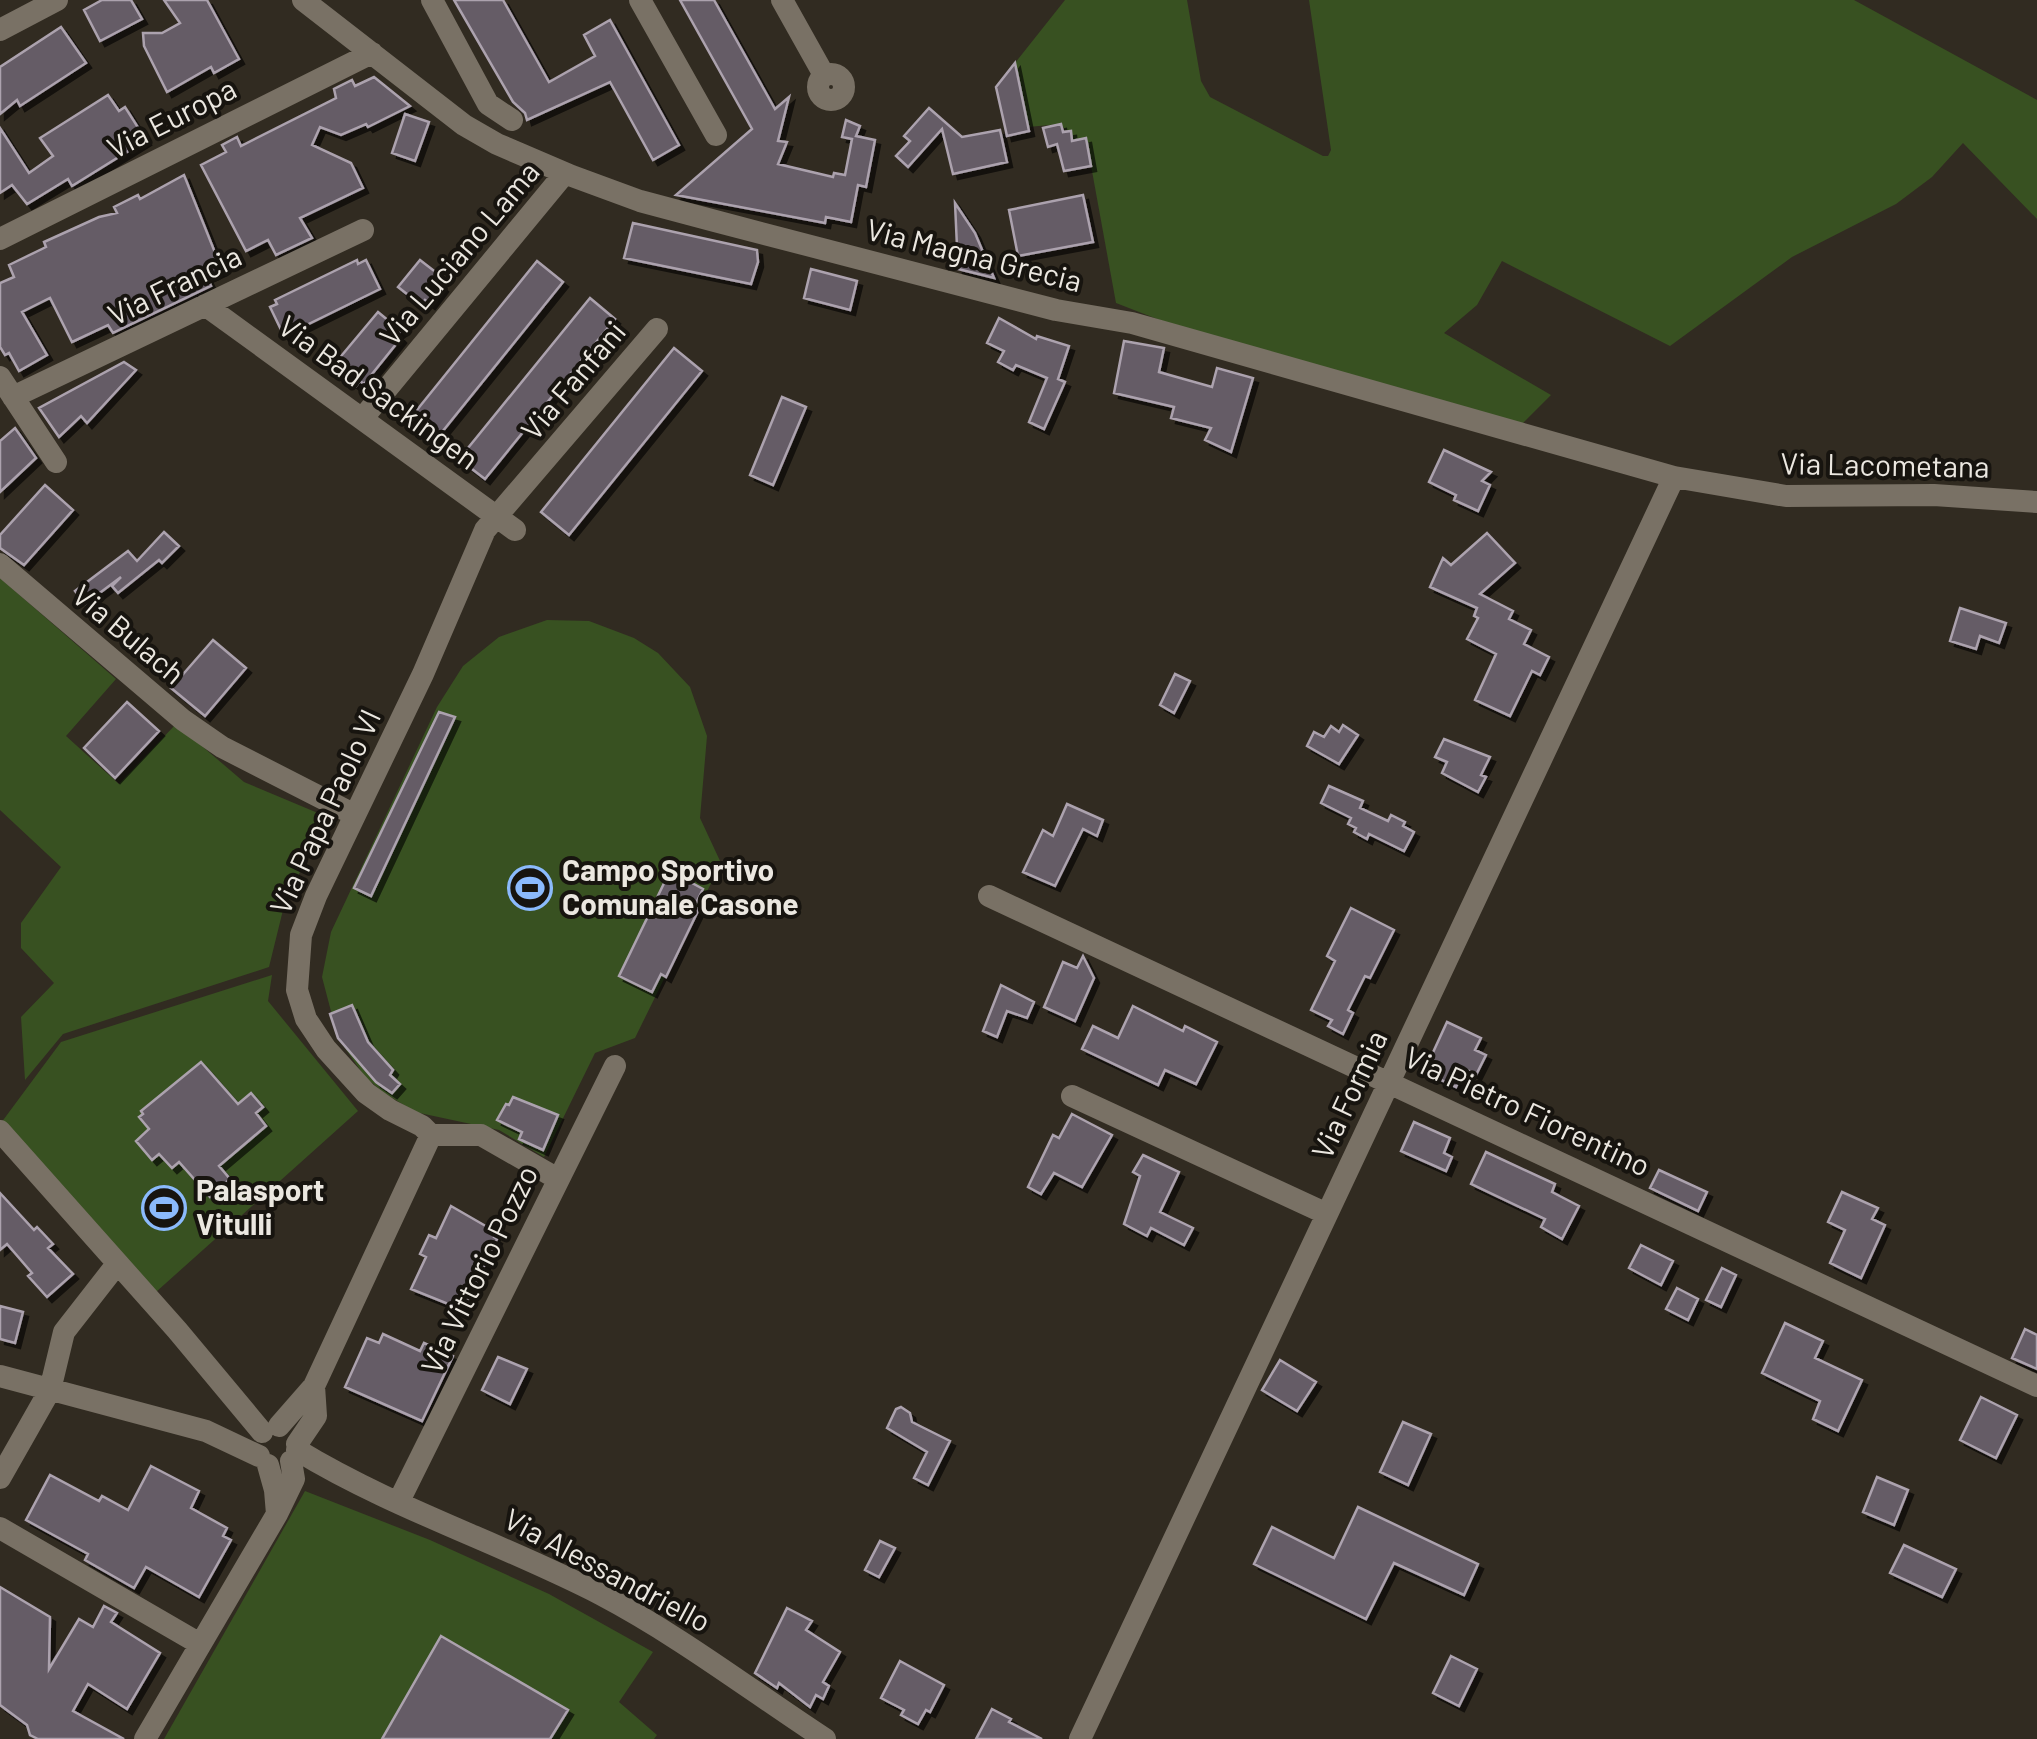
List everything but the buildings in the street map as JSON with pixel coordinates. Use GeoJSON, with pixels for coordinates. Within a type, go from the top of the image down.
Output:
{"type":"FeatureCollection","features":[{"type":"Feature","properties":{"kind":"street"},"geometry":{"type":"LineString","coordinates":[[0,30],[57,0]]}},
{"type":"Feature","properties":{"kind":"street"},"geometry":{"type":"LineString","coordinates":[[432,0],[488,104],[504,114],[480,134]]}},
{"type":"Feature","properties":{"kind":"street"},"geometry":{"type":"LineString","coordinates":[[640,0],[716,135]]}},
{"type":"Feature","properties":{"kind":"street"},"geometry":{"type":"LineString","coordinates":[[782,0],[824,75]]}},
{"type":"Feature","properties":{"kind":"street","name":"Via Magna Grecia"},"geometry":{"type":"LineString","coordinates":[[312,3],[438,108],[480,134],[640,202],[1056,310],[1132,323],[1674,477]]}},
{"type":"Feature","properties":{"kind":"street","name":"Via Europa"},"geometry":{"type":"LineString","coordinates":[[0,239],[372,53]]}},
{"type":"Feature","properties":{"kind":"street","name":"Via Luciano Lama"},"geometry":{"type":"LineString","coordinates":[[362,419],[566,173]]}},
{"type":"Feature","properties":{"kind":"street","name":"Via Francia"},"geometry":{"type":"LineString","coordinates":[[0,422],[11,393],[363,230]]}},
{"type":"Feature","properties":{"kind":"street","name":"Via Bad Sackingen"},"geometry":{"type":"LineString","coordinates":[[205,305],[506,524]]}},
{"type":"Feature","properties":{"kind":"street","name":"Via Fanfani"},"geometry":{"type":"LineString","coordinates":[[506,524],[657,329]]}},
{"type":"Feature","properties":{"kind":"street"},"geometry":{"type":"LineString","coordinates":[[11,393],[56,462]]}},
{"type":"Feature","properties":{"kind":"street","name":"Via Lacometana"},"geometry":{"type":"LineString","coordinates":[[1674,477],[1786,496],[1954,496],[2037,502]]}},
{"type":"Feature","properties":{"kind":"street","name":"Via Formia"},"geometry":{"type":"LineString","coordinates":[[1080,1739],[1674,477]]}},
{"type":"Feature","properties":{"kind":"street","name":"Via Papa Paolo VI"},"geometry":{"type":"LineString","coordinates":[[431,1135],[390,1110],[349,1076],[306,1019],[297,990],[301,935],[485,530],[506,524]]}},
{"type":"Feature","properties":{"kind":"street","name":"Via Bulach"},"geometry":{"type":"LineString","coordinates":[[0,564],[184,720],[222,747],[355,815]]}},
{"type":"Feature","properties":{"kind":"street","name":"Via Pietro Fiorentino"},"geometry":{"type":"LineString","coordinates":[[989,896],[1390,1080],[2037,1386]]}},
{"type":"Feature","properties":{"kind":"street","name":"Via Vittorio Pozzo"},"geometry":{"type":"LineString","coordinates":[[399,1501],[615,1066]]}},
{"type":"Feature","properties":{"kind":"street"},"geometry":{"type":"LineString","coordinates":[[1072,1096],[1327,1214]]}},
{"type":"Feature","properties":{"kind":"street"},"geometry":{"type":"LineString","coordinates":[[0,1131],[279,1448]]}},
{"type":"Feature","properties":{"kind":"street"},"geometry":{"type":"LineString","coordinates":[[145,1739],[277,1514],[279,1448],[314,1386],[431,1135],[481,1136],[558,1179]]}},
{"type":"Feature","properties":{"kind":"street"},"geometry":{"type":"LineString","coordinates":[[0,1478],[50,1390],[64,1332],[116,1264]]}},
{"type":"Feature","properties":{"kind":"street","name":"Via Alessandriello"},"geometry":{"type":"LineString","coordinates":[[0,1376],[279,1448],[318,1475],[346,1480],[399,1501],[544,1566],[649,1620],[825,1739]]}},
{"type":"Feature","properties":{"kind":"street"},"geometry":{"type":"LineString","coordinates":[[0,1528],[200,1644]]}},
{"type":"Feature","properties":{"kind":"green space"},"geometry":{"type":"Polygon","coordinates":[[[1065,0],[1187,0],[1201,81],[1210,97],[1328,156],[1331,150],[1309,0],[1854,0],[2037,100],[2037,219],[1963,143],[1932,177],[1896,204],[1792,257],[1670,346],[1502,261],[1477,305],[1444,333],[1551,395],[1518,428],[1188,331],[1116,303],[1086,138],[1073,141],[1061,124],[1028,127],[1015,63],[1065,0]]]}},
{"type":"Feature","properties":{"kind":"green space"},"geometry":{"type":"Polygon","coordinates":[[[0,578],[116,679],[66,736],[119,784],[176,724],[244,782],[325,816],[283,910],[269,967],[63,1034],[25,1080],[21,1017],[54,983],[21,948],[21,923],[61,867],[0,810],[0,578]]]}},
{"type":"Feature","properties":{"kind":"green space","name":"Campo Sportivo Comunale Casone"},"geometry":{"type":"Polygon","coordinates":[[[547,620],[589,621],[634,638],[658,653],[690,687],[707,736],[700,818],[721,863],[635,1038],[595,1053],[544,1157],[499,1130],[415,1112],[383,1092],[365,1077],[338,1038],[322,977],[331,932],[437,707],[463,666],[499,637],[547,620]]]}},
{"type":"Feature","properties":{"kind":"green space","name":"Palasport Vitulli"},"geometry":{"type":"Polygon","coordinates":[[[272,975],[268,1001],[358,1111],[156,1292],[1,1123],[61,1042],[272,975]]]}},
{"type":"Feature","properties":{"kind":"green space"},"geometry":{"type":"Polygon","coordinates":[[[305,1491],[430,1540],[549,1594],[653,1652],[619,1702],[657,1735],[654,1739],[164,1739],[305,1491]]]}},
{"type":"Feature","properties":{"kind":"place","name":"Campo Sportivo Comunale Casone"},"geometry":{"type":"Point","coordinates":[530,888]}},
{"type":"Feature","properties":{"kind":"place","name":"Palasport Vitulli"},"geometry":{"type":"Point","coordinates":[164,1208]}}]}
